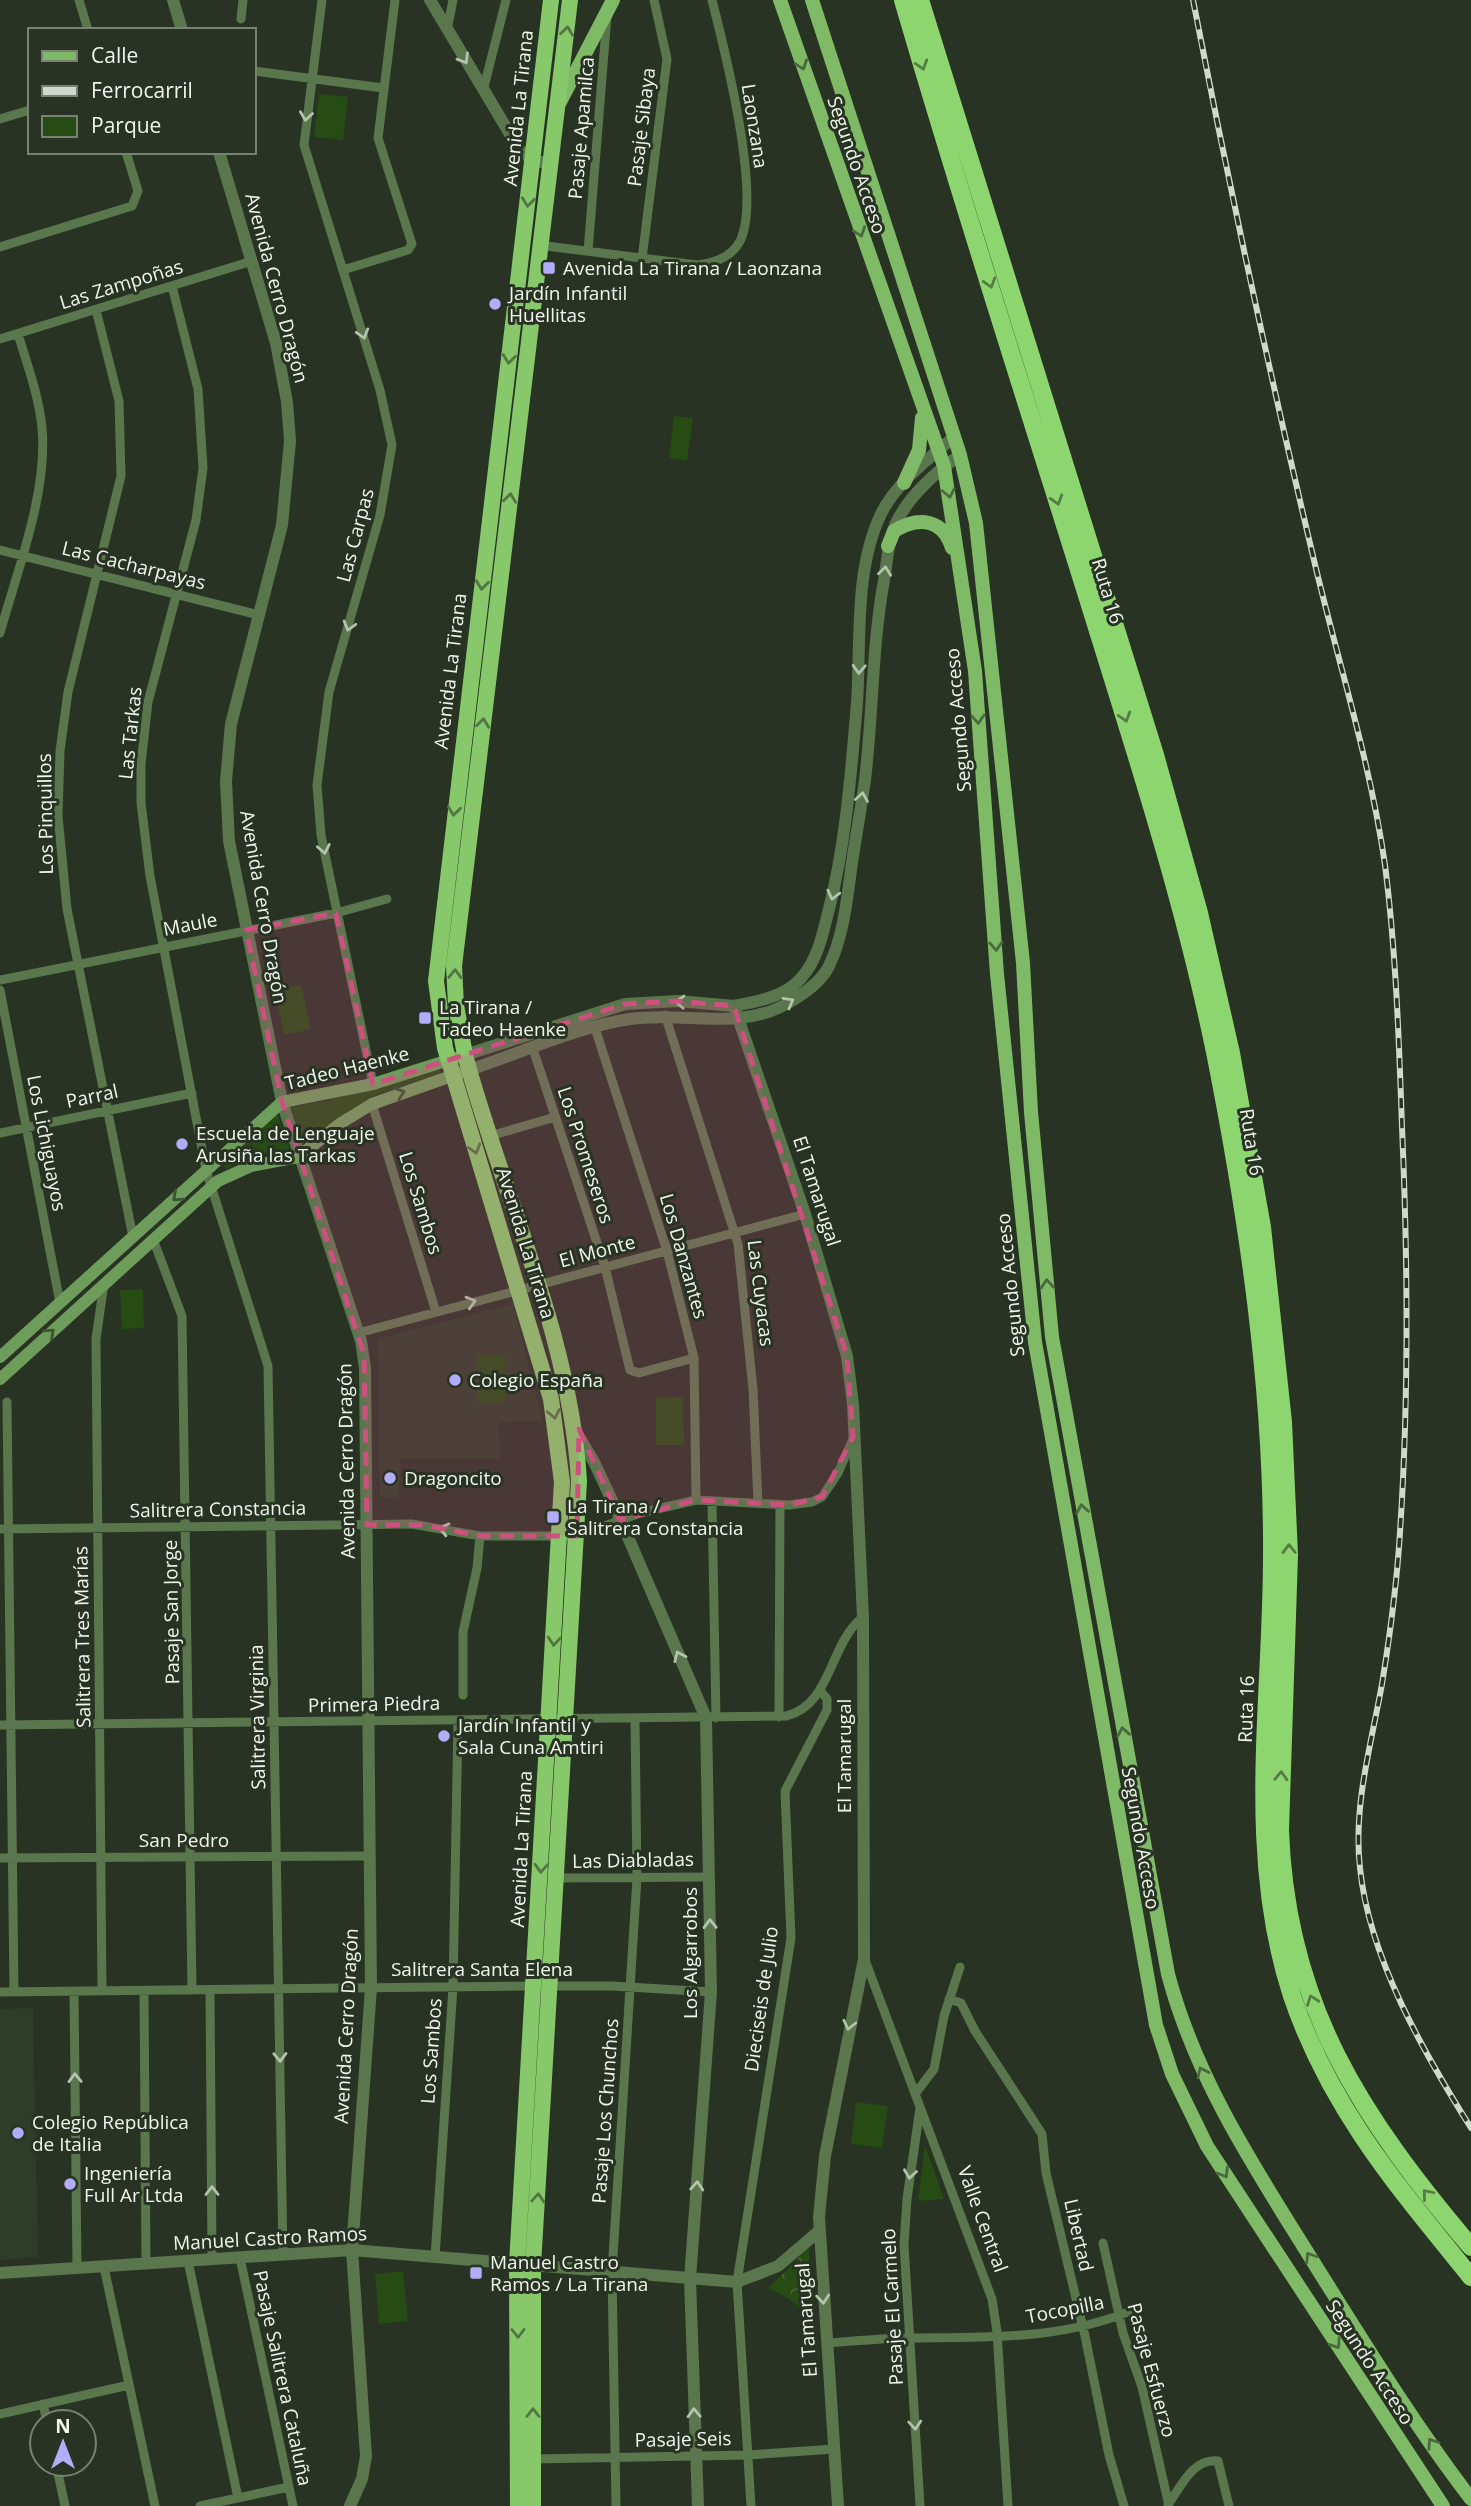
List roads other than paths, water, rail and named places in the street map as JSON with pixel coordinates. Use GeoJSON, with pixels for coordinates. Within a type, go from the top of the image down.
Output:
{"type":"FeatureCollection","features":[{"type":"Feature","properties":{"kind":"highway","name":"Avenida La Tirana"},"geometry":{"type":"LineString","coordinates":[[551,0],[437,960],[438,1012],[450,1068],[519,1290],[555,1417],[569,1536]]}},
{"type":"Feature","properties":{"kind":"highway","name":"Avenida La Tirana"},"geometry":{"type":"LineString","coordinates":[[518,2506],[535,1986],[569,1536],[579,1481],[574,1430],[563,1374],[467,1063],[456,1005],[456,947],[570,0]]}},
{"type":"Feature","properties":{"kind":"highway","name":"Ruta 16"},"geometry":{"type":"LineString","coordinates":[[903,0],[1150,798],[1186,928],[1216,1057],[1245,1229],[1263,1378],[1272,1555],[1264,1848],[1270,1908],[1281,1957],[1312,2049],[1344,2112],[1383,2167],[1471,2277]]}},
{"type":"Feature","properties":{"kind":"highway","name":"Ruta 16"},"geometry":{"type":"LineString","coordinates":[[920,0],[1155,755],[1199,913],[1234,1066],[1265,1252],[1283,1422],[1289,1555],[1280,1830],[1285,1893],[1295,1943],[1319,2020],[1358,2097],[1401,2162],[1471,2246]]}},
{"type":"Feature","properties":{"kind":"highway","name":"Avenida La Tirana"},"geometry":{"type":"LineString","coordinates":[[533,2506],[525,2265],[552,1986],[557,1720]]}},
{"type":"Feature","properties":{"kind":"main road","name":"Segundo Acceso"},"geometry":{"type":"LineString","coordinates":[[780,0],[944,466],[977,693],[997,974],[1035,1342],[1156,2025],[1172,2074],[1207,2146],[1443,2506]]}},
{"type":"Feature","properties":{"kind":"main road","name":"Segundo Acceso"},"geometry":{"type":"LineString","coordinates":[[812,0],[960,455],[977,534],[1023,963],[1047,1285],[1057,1368],[1168,1974],[1199,2067],[1233,2133],[1346,2315],[1471,2499]]}},
{"type":"Feature","properties":{"kind":"main road"},"geometry":{"type":"LineString","coordinates":[[558,106],[610,4]]}},
{"type":"Feature","properties":{"kind":"main road"},"geometry":{"type":"LineString","coordinates":[[904,483],[919,450],[922,426],[920,402]]}},
{"type":"Feature","properties":{"kind":"main road"},"geometry":{"type":"LineString","coordinates":[[888,546],[894,531],[908,524],[923,522],[942,529],[947,534],[965,603]]}},
{"type":"Feature","properties":{"kind":"main road","name":"Tadeo Haenke"},"geometry":{"type":"LineString","coordinates":[[0,1357],[282,1102],[467,1063]]}},
{"type":"Feature","properties":{"kind":"main road","name":"Tadeo Haenke"},"geometry":{"type":"LineString","coordinates":[[0,1378],[211,1188],[239,1170],[298,1157],[341,1123],[373,1104],[450,1068]]}},
{"type":"Feature","properties":{"kind":"street"},"geometry":{"type":"LineString","coordinates":[[79,0],[87,28]]}},
{"type":"Feature","properties":{"kind":"street"},"geometry":{"type":"LineString","coordinates":[[173,0],[181,28]]}},
{"type":"Feature","properties":{"kind":"street"},"geometry":{"type":"LineString","coordinates":[[241,19],[243,0]]}},
{"type":"Feature","properties":{"kind":"street","name":"Las Carpas"},"geometry":{"type":"LineString","coordinates":[[323,0],[304,145],[385,407],[392,444],[380,515],[330,692],[318,761],[317,809],[336,913],[373,1084]]}},
{"type":"Feature","properties":{"kind":"street"},"geometry":{"type":"LineString","coordinates":[[343,270],[408,250],[412,244],[378,138],[395,0]]}},
{"type":"Feature","properties":{"kind":"street"},"geometry":{"type":"LineString","coordinates":[[430,0],[519,149],[533,161],[551,163]]}},
{"type":"Feature","properties":{"kind":"street"},"geometry":{"type":"LineString","coordinates":[[447,30],[453,0]]}},
{"type":"Feature","properties":{"kind":"street"},"geometry":{"type":"LineString","coordinates":[[483,91],[506,0]]}},
{"type":"Feature","properties":{"kind":"street","name":"Pasaje Sibaya"},"geometry":{"type":"LineString","coordinates":[[642,258],[667,59],[654,0]]}},
{"type":"Feature","properties":{"kind":"street","name":"Laonzana"},"geometry":{"type":"LineString","coordinates":[[523,243],[685,264],[709,264],[726,257],[741,239],[745,159],[712,0]]}},
{"type":"Feature","properties":{"kind":"street","name":"Pasaje Apamilca"},"geometry":{"type":"LineString","coordinates":[[588,251],[610,4]]}},
{"type":"Feature","properties":{"kind":"street"},"geometry":{"type":"LineString","coordinates":[[256,71],[383,88]]}},
{"type":"Feature","properties":{"kind":"street"},"geometry":{"type":"LineString","coordinates":[[0,119],[28,111]]}},
{"type":"Feature","properties":{"kind":"street"},"geometry":{"type":"LineString","coordinates":[[0,247],[128,209],[136,202],[138,191],[127,154]]}},
{"type":"Feature","properties":{"kind":"street","name":"Avenida Cerro Dragón"},"geometry":{"type":"LineString","coordinates":[[220,154],[280,363],[290,441],[282,524],[234,707],[227,762],[229,841],[282,1102],[358,1333],[365,1368],[371,1988],[352,2250],[366,2456],[362,2479],[350,2506]]}},
{"type":"Feature","properties":{"kind":"street","name":"Las Zampoñas"},"geometry":{"type":"LineString","coordinates":[[0,339],[252,261]]}},
{"type":"Feature","properties":{"kind":"street","name":"Las Tarkas"},"geometry":{"type":"LineString","coordinates":[[172,286],[195,370],[203,448],[199,506],[148,702],[141,764],[146,852],[211,1188]]}},
{"type":"Feature","properties":{"kind":"street","name":"Los Pinquillos"},"geometry":{"type":"LineString","coordinates":[[96,310],[116,383],[122,441],[118,494],[68,692],[58,783],[63,879],[133,1237]]}},
{"type":"Feature","properties":{"kind":"street"},"geometry":{"type":"LineString","coordinates":[[0,634],[38,488],[43,444],[37,398],[18,334]]}},
{"type":"Feature","properties":{"kind":"street"},"geometry":{"type":"LineString","coordinates":[[738,1012],[792,987],[814,961],[837,879],[857,703],[866,566],[881,513],[904,483],[954,437]]}},
{"type":"Feature","properties":{"kind":"street"},"geometry":{"type":"LineString","coordinates":[[738,1012],[769,1012],[810,989],[828,968],[841,929],[865,779],[876,627],[888,546],[903,510],[944,466],[960,455]]}},
{"type":"Feature","properties":{"kind":"street","name":"Las Cacharpayas"},"geometry":{"type":"LineString","coordinates":[[0,550],[259,615]]}},
{"type":"Feature","properties":{"kind":"street","name":"Maule"},"geometry":{"type":"LineString","coordinates":[[0,979],[336,913],[387,899]]}},
{"type":"Feature","properties":{"kind":"street","name":"Los Lichiguayos"},"geometry":{"type":"LineString","coordinates":[[0,990],[60,1303]]}},
{"type":"Feature","properties":{"kind":"street","name":"Tadeo Haenke"},"geometry":{"type":"LineString","coordinates":[[467,1063],[625,1004],[678,1001],[738,1012]]}},
{"type":"Feature","properties":{"kind":"street","name":"Tadeo Haenke"},"geometry":{"type":"LineString","coordinates":[[467,1063],[533,1049],[627,1019],[665,1016],[724,1021],[738,1012]]}},
{"type":"Feature","properties":{"kind":"street","name":"El Tamarugal"},"geometry":{"type":"LineString","coordinates":[[738,1012],[805,1214],[847,1356],[853,1437],[863,1617],[864,1959],[825,2156],[819,2231],[838,2506]]}},
{"type":"Feature","properties":{"kind":"street","name":"Las Cuyacas"},"geometry":{"type":"LineString","coordinates":[[665,1016],[735,1233],[746,1296],[760,1491],[758,1503]]}},
{"type":"Feature","properties":{"kind":"street","name":"Los Danzantes"},"geometry":{"type":"LineString","coordinates":[[595,1028],[667,1251],[694,1358],[696,1500]]}},
{"type":"Feature","properties":{"kind":"street","name":"Los Promeseros"},"geometry":{"type":"LineString","coordinates":[[533,1049],[604,1267],[630,1370],[639,1373],[694,1358]]}},
{"type":"Feature","properties":{"kind":"street","name":"Parral"},"geometry":{"type":"LineString","coordinates":[[0,1133],[192,1094]]}},
{"type":"Feature","properties":{"kind":"street","name":"Los Sambos"},"geometry":{"type":"LineString","coordinates":[[373,1104],[436,1312]]}},
{"type":"Feature","properties":{"kind":"street"},"geometry":{"type":"LineString","coordinates":[[490,1136],[555,1117]]}},
{"type":"Feature","properties":{"kind":"street","name":"Salitrera Virginia"},"geometry":{"type":"LineString","coordinates":[[211,1188],[268,1366],[282,2255]]}},
{"type":"Feature","properties":{"kind":"street","name":"El Monte"},"geometry":{"type":"LineString","coordinates":[[358,1333],[805,1214]]}},
{"type":"Feature","properties":{"kind":"street","name":"Pasaje San Jorge"},"geometry":{"type":"LineString","coordinates":[[153,1239],[182,1316],[192,1990]]}},
{"type":"Feature","properties":{"kind":"street","name":"Salitrera Tres Marías"},"geometry":{"type":"LineString","coordinates":[[102,1991],[97,1332],[104,1283]]}},
{"type":"Feature","properties":{"kind":"street"},"geometry":{"type":"LineString","coordinates":[[7,1402],[4,1529],[11,1725],[14,1992]]}},
{"type":"Feature","properties":{"kind":"street","name":"Los Algarrobos"},"geometry":{"type":"LineString","coordinates":[[574,1430],[594,1462],[711,1718],[711,1992],[690,2279],[698,2506]]}},
{"type":"Feature","properties":{"kind":"street","name":"Salitrera Constancia"},"geometry":{"type":"LineString","coordinates":[[4,1529],[424,1525],[480,1536],[569,1536],[696,1500],[780,1505],[811,1502],[822,1497],[838,1473],[853,1437]]}},
{"type":"Feature","properties":{"kind":"street"},"geometry":{"type":"LineString","coordinates":[[711,1718],[712,1501]]}},
{"type":"Feature","properties":{"kind":"street"},"geometry":{"type":"LineString","coordinates":[[779,1717],[780,1505]]}},
{"type":"Feature","properties":{"kind":"street"},"geometry":{"type":"LineString","coordinates":[[463,1695],[463,1632],[477,1568],[480,1536]]}},
{"type":"Feature","properties":{"kind":"street","name":"Primera Piedra"},"geometry":{"type":"LineString","coordinates":[[0,1726],[779,1717],[803,1709],[820,1690],[845,1635],[863,1617]]}},
{"type":"Feature","properties":{"kind":"street","name":"Dieciseis de Julio"},"geometry":{"type":"LineString","coordinates":[[751,2506],[737,2282],[791,1938],[785,1791],[827,1710],[827,1699],[820,1690]]}},
{"type":"Feature","properties":{"kind":"street","name":"Pasaje Los Chunchos"},"geometry":{"type":"LineString","coordinates":[[616,2506],[612,2272],[637,1878],[635,1719]]}},
{"type":"Feature","properties":{"kind":"street","name":"Los Sambos"},"geometry":{"type":"LineString","coordinates":[[435,2257],[453,1987],[458,1721]]}},
{"type":"Feature","properties":{"kind":"street","name":"San Pedro"},"geometry":{"type":"LineString","coordinates":[[0,1858],[369,1856]]}},
{"type":"Feature","properties":{"kind":"street","name":"Las Diabladas"},"geometry":{"type":"LineString","coordinates":[[556,1878],[709,1877]]}},
{"type":"Feature","properties":{"kind":"street","name":"Valle Central"},"geometry":{"type":"LineString","coordinates":[[864,1959],[987,2280],[998,2337],[1008,2506]]}},
{"type":"Feature","properties":{"kind":"street"},"geometry":{"type":"LineString","coordinates":[[915,2094],[934,2069],[949,1999],[960,1967]]}},
{"type":"Feature","properties":{"kind":"street","name":"Salitrera Santa Elena"},"geometry":{"type":"LineString","coordinates":[[0,1993],[535,1986],[631,1987],[711,1992]]}},
{"type":"Feature","properties":{"kind":"street"},"geometry":{"type":"LineString","coordinates":[[211,1990],[212,2259]]}},
{"type":"Feature","properties":{"kind":"street"},"geometry":{"type":"LineString","coordinates":[[144,1991],[146,2264]]}},
{"type":"Feature","properties":{"kind":"street"},"geometry":{"type":"LineString","coordinates":[[74,1992],[77,2269]]}},
{"type":"Feature","properties":{"kind":"street","name":"Libertad"},"geometry":{"type":"LineString","coordinates":[[949,1999],[961,2003],[975,2031],[1042,2134],[1046,2173],[1083,2327],[1109,2455],[1124,2506]]}},
{"type":"Feature","properties":{"kind":"street","name":"Pasaje El Carmelo"},"geometry":{"type":"LineString","coordinates":[[920,2106],[905,2230],[920,2506]]}},
{"type":"Feature","properties":{"kind":"street","name":"Manuel Castro Ramos"},"geometry":{"type":"LineString","coordinates":[[0,2273],[352,2250],[737,2282],[778,2266],[819,2231]]}},
{"type":"Feature","properties":{"kind":"street","name":"Pasaje Esfuerzo"},"geometry":{"type":"LineString","coordinates":[[1103,2243],[1119,2316],[1142,2387],[1168,2505]]}},
{"type":"Feature","properties":{"kind":"street","name":"Pasaje Salitrera Cataluña"},"geometry":{"type":"LineString","coordinates":[[240,2258],[293,2506]]}},
{"type":"Feature","properties":{"kind":"street"},"geometry":{"type":"LineString","coordinates":[[188,2261],[237,2498]]}},
{"type":"Feature","properties":{"kind":"street"},"geometry":{"type":"LineString","coordinates":[[104,2267],[155,2506]]}},
{"type":"Feature","properties":{"kind":"street","name":"Tocopilla"},"geometry":{"type":"LineString","coordinates":[[827,2343],[909,2337],[998,2337],[1083,2327],[1137,2308]]}},
{"type":"Feature","properties":{"kind":"street"},"geometry":{"type":"LineString","coordinates":[[0,2414],[129,2385]]}},
{"type":"Feature","properties":{"kind":"street"},"geometry":{"type":"LineString","coordinates":[[43,2404],[44,2408]]}},
{"type":"Feature","properties":{"kind":"street","name":"Pasaje Seis"},"geometry":{"type":"LineString","coordinates":[[533,2459],[748,2455],[834,2449]]}},
{"type":"Feature","properties":{"kind":"street"},"geometry":{"type":"LineString","coordinates":[[1168,2505],[1198,2464],[1208,2460],[1218,2461],[1229,2506]]}},
{"type":"Feature","properties":{"kind":"street"},"geometry":{"type":"LineString","coordinates":[[59,2478],[65,2506]]}},
{"type":"Feature","properties":{"kind":"street"},"geometry":{"type":"LineString","coordinates":[[200,2506],[289,2487]]}},
{"type":"Feature","properties":{"kind":"railway"},"geometry":{"type":"LineString","coordinates":[[1193,0],[1265,348],[1313,556],[1362,748],[1385,865],[1392,930],[1404,1178],[1407,1330],[1405,1431],[1395,1589],[1382,1684],[1361,1799],[1358,1845],[1365,1902],[1387,1970],[1418,2037],[1471,2128]]}},
{"type":"Feature","properties":{"kind":"place","name":"Avenida La Tirana / Laonzana"},"geometry":{"type":"Point","coordinates":[549,268]}},
{"type":"Feature","properties":{"kind":"place","name":"Jardín Infantil Huellitas"},"geometry":{"type":"Point","coordinates":[495,304]}},
{"type":"Feature","properties":{"kind":"place","name":"La Tirana / Tadeo Haenke"},"geometry":{"type":"Point","coordinates":[425,1018]}},
{"type":"Feature","properties":{"kind":"place","name":"Escuela de Lenguaje Arusiña las Tarkas"},"geometry":{"type":"Point","coordinates":[182,1144]}},
{"type":"Feature","properties":{"kind":"place","name":"Colegio España"},"geometry":{"type":"Point","coordinates":[455,1380]}},
{"type":"Feature","properties":{"kind":"place","name":"Dragoncito"},"geometry":{"type":"Point","coordinates":[390,1478]}},
{"type":"Feature","properties":{"kind":"place","name":"La Tirana / Salitrera Constancia"},"geometry":{"type":"Point","coordinates":[553,1517]}},
{"type":"Feature","properties":{"kind":"place","name":"Jardín Infantil y Sala Cuna Amtiri"},"geometry":{"type":"Point","coordinates":[444,1736]}},
{"type":"Feature","properties":{"kind":"place","name":"Colegio República de Italia"},"geometry":{"type":"Point","coordinates":[18,2133]}},
{"type":"Feature","properties":{"kind":"place","name":"Ingeniería Full Ar Ltda"},"geometry":{"type":"Point","coordinates":[70,2184]}},
{"type":"Feature","properties":{"kind":"place","name":"Manuel Castro Ramos / La Tirana"},"geometry":{"type":"Point","coordinates":[476,2273]}}]}
